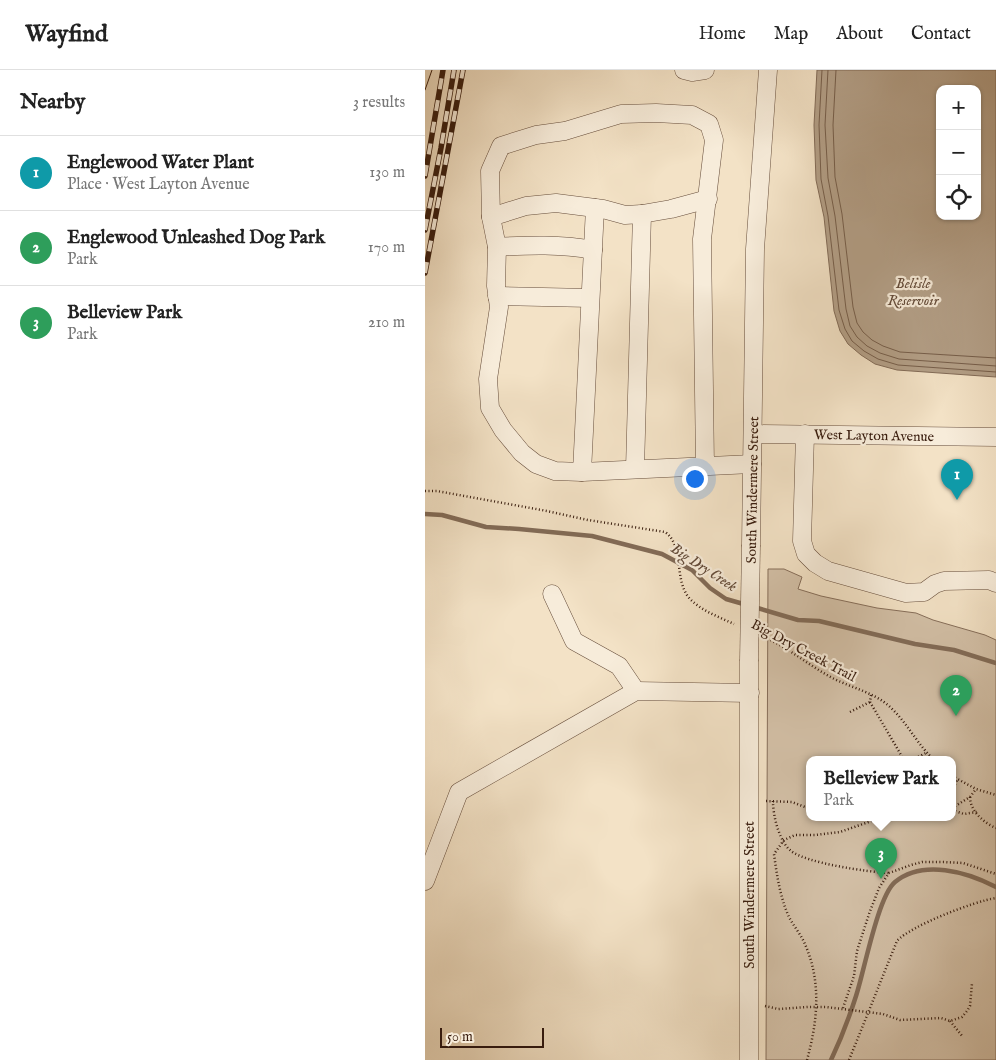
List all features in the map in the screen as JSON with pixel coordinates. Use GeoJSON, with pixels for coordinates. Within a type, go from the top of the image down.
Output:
{"type":"FeatureCollection","features":[{"type":"Feature","properties":{"kind":"street"},"geometry":{"type":"LineString","coordinates":[[684,70],[692,72],[705,70]]}},
{"type":"Feature","properties":{"kind":"street","name":"South Windermere Street"},"geometry":{"type":"LineString","coordinates":[[749,1060],[749,661],[755,249],[768,70]]}},
{"type":"Feature","properties":{"kind":"street"},"geometry":{"type":"LineString","coordinates":[[705,466],[702,239],[714,140],[709,124],[692,115],[621,114],[565,131],[536,135],[501,146],[490,171],[491,218],[497,247],[497,296],[499,307],[488,379],[490,408],[503,430],[522,453],[536,464],[555,471],[582,472],[752,464]]}},
{"type":"Feature","properties":{"kind":"street"},"geometry":{"type":"LineString","coordinates":[[491,218],[526,206],[556,203],[595,208],[625,215],[643,214],[708,199]]}},
{"type":"Feature","properties":{"kind":"street"},"geometry":{"type":"LineString","coordinates":[[582,472],[595,208]]}},
{"type":"Feature","properties":{"kind":"street"},"geometry":{"type":"LineString","coordinates":[[635,470],[643,214]]}},
{"type":"Feature","properties":{"kind":"street"},"geometry":{"type":"LineString","coordinates":[[497,247],[568,245],[593,250]]}},
{"type":"Feature","properties":{"kind":"street"},"geometry":{"type":"LineString","coordinates":[[497,296],[590,298]]}},
{"type":"Feature","properties":{"kind":"street","name":"West Layton Avenue"},"geometry":{"type":"LineString","coordinates":[[753,434],[996,437]]}},
{"type":"Feature","properties":{"kind":"street"},"geometry":{"type":"LineString","coordinates":[[805,434],[802,542],[806,554],[815,563],[828,572],[906,593],[924,592],[935,584],[944,581],[989,580],[996,583]]}},
{"type":"Feature","properties":{"kind":"street"},"geometry":{"type":"LineString","coordinates":[[551,594],[574,641],[619,666],[636,691]]}},
{"type":"Feature","properties":{"kind":"street"},"geometry":{"type":"LineString","coordinates":[[425,881],[459,792],[636,691],[750,693]]}},
{"type":"Feature","properties":{"kind":"path","name":"Big Dry Creek Trail"},"geometry":{"type":"LineString","coordinates":[[425,491],[665,532],[670,536],[675,545],[679,575],[685,591],[700,608],[737,625]]}},
{"type":"Feature","properties":{"kind":"path","name":"Big Dry Creek Trail"},"geometry":{"type":"LineString","coordinates":[[764,637],[789,650],[827,675],[880,699],[891,708],[929,756]]}},
{"type":"Feature","properties":{"kind":"path"},"geometry":{"type":"LineString","coordinates":[[871,695],[870,702],[903,756]]}},
{"type":"Feature","properties":{"kind":"path"},"geometry":{"type":"LineString","coordinates":[[850,712],[870,702]]}},
{"type":"Feature","properties":{"kind":"path"},"geometry":{"type":"LineString","coordinates":[[920,756],[926,753]]}},
{"type":"Feature","properties":{"kind":"path"},"geometry":{"type":"LineString","coordinates":[[957,780],[976,789],[996,795]]}},
{"type":"Feature","properties":{"kind":"path"},"geometry":{"type":"LineString","coordinates":[[956,806],[970,797],[976,789]]}},
{"type":"Feature","properties":{"kind":"path"},"geometry":{"type":"LineString","coordinates":[[970,797],[970,802],[977,812],[988,824],[996,828]]}},
{"type":"Feature","properties":{"kind":"path"},"geometry":{"type":"LineString","coordinates":[[766,801],[793,802],[806,807]]}},
{"type":"Feature","properties":{"kind":"path"},"geometry":{"type":"LineString","coordinates":[[773,801],[775,821],[784,840],[792,852],[811,860],[873,872],[889,873],[911,864],[922,862],[963,863],[996,874]]}},
{"type":"Feature","properties":{"kind":"path"},"geometry":{"type":"LineString","coordinates":[[956,811],[965,814],[977,812]]}},
{"type":"Feature","properties":{"kind":"path"},"geometry":{"type":"LineString","coordinates":[[807,1060],[815,1033],[817,992],[812,965],[803,941],[790,920],[782,900],[774,854],[784,840],[795,835],[840,832],[872,821]]}},
{"type":"Feature","properties":{"kind":"path"},"geometry":{"type":"LineString","coordinates":[[843,1008],[854,976],[857,951],[869,914],[879,888],[889,873]]}},
{"type":"Feature","properties":{"kind":"path"},"geometry":{"type":"LineString","coordinates":[[849,1060],[897,941],[903,934],[925,923],[996,898]]}},
{"type":"Feature","properties":{"kind":"path"},"geometry":{"type":"LineString","coordinates":[[950,1021],[962,1016],[970,1006],[972,983]]}},
{"type":"Feature","properties":{"kind":"path"},"geometry":{"type":"LineString","coordinates":[[765,1006],[778,1009],[843,1008],[900,1020],[941,1018],[950,1021],[963,1037]]}},
{"type":"Feature","properties":{"kind":"shaded area"},"geometry":{"type":"Polygon","coordinates":[[[768,569],[784,569],[802,577],[798,589],[877,608],[916,613],[996,640],[996,1060],[766,1060],[768,569]]]}},
{"type":"Feature","properties":{"kind":"water","name":"Belisle Reservoir"},"geometry":{"type":"Polygon","coordinates":[[[817,70],[996,70],[996,377],[897,370],[875,364],[848,344],[840,331],[834,311],[824,217],[816,180],[814,125],[817,70]]]}},
{"type":"Feature","properties":{"kind":"waterway","name":"Big Dry Creek"},"geometry":{"type":"LineString","coordinates":[[425,514],[442,515],[486,527],[592,536],[662,554],[692,570],[710,588],[726,599],[747,605]]}},
{"type":"Feature","properties":{"kind":"waterway","name":"Big Dry Creek"},"geometry":{"type":"LineString","coordinates":[[754,607],[798,620],[819,621],[915,644],[954,650],[996,663]]}},
{"type":"Feature","properties":{"kind":"waterway"},"geometry":{"type":"LineString","coordinates":[[831,1060],[853,1004],[877,918],[883,902],[895,882],[906,875],[919,871],[945,870],[972,877],[996,887]]}},
{"type":"Feature","properties":{"kind":"tram line"},"geometry":{"type":"LineString","coordinates":[[425,90],[432,70]]}},
{"type":"Feature","properties":{"kind":"railway"},"geometry":{"type":"LineString","coordinates":[[425,176],[443,70]]}},
{"type":"Feature","properties":{"kind":"railway"},"geometry":{"type":"LineString","coordinates":[[425,230],[454,70]]}},
{"type":"Feature","properties":{"kind":"railway"},"geometry":{"type":"LineString","coordinates":[[425,273],[463,70]]}},
{"type":"Feature","properties":{"kind":"place","name":"Englewood Water Plant"},"geometry":{"type":"Point","coordinates":[957,500]}},
{"type":"Feature","properties":{"kind":"place","name":"Englewood Unleashed Dog Park"},"geometry":{"type":"Point","coordinates":[956,716]}},
{"type":"Feature","properties":{"kind":"place","name":"Belleview Park"},"geometry":{"type":"Point","coordinates":[881,879]}}]}
